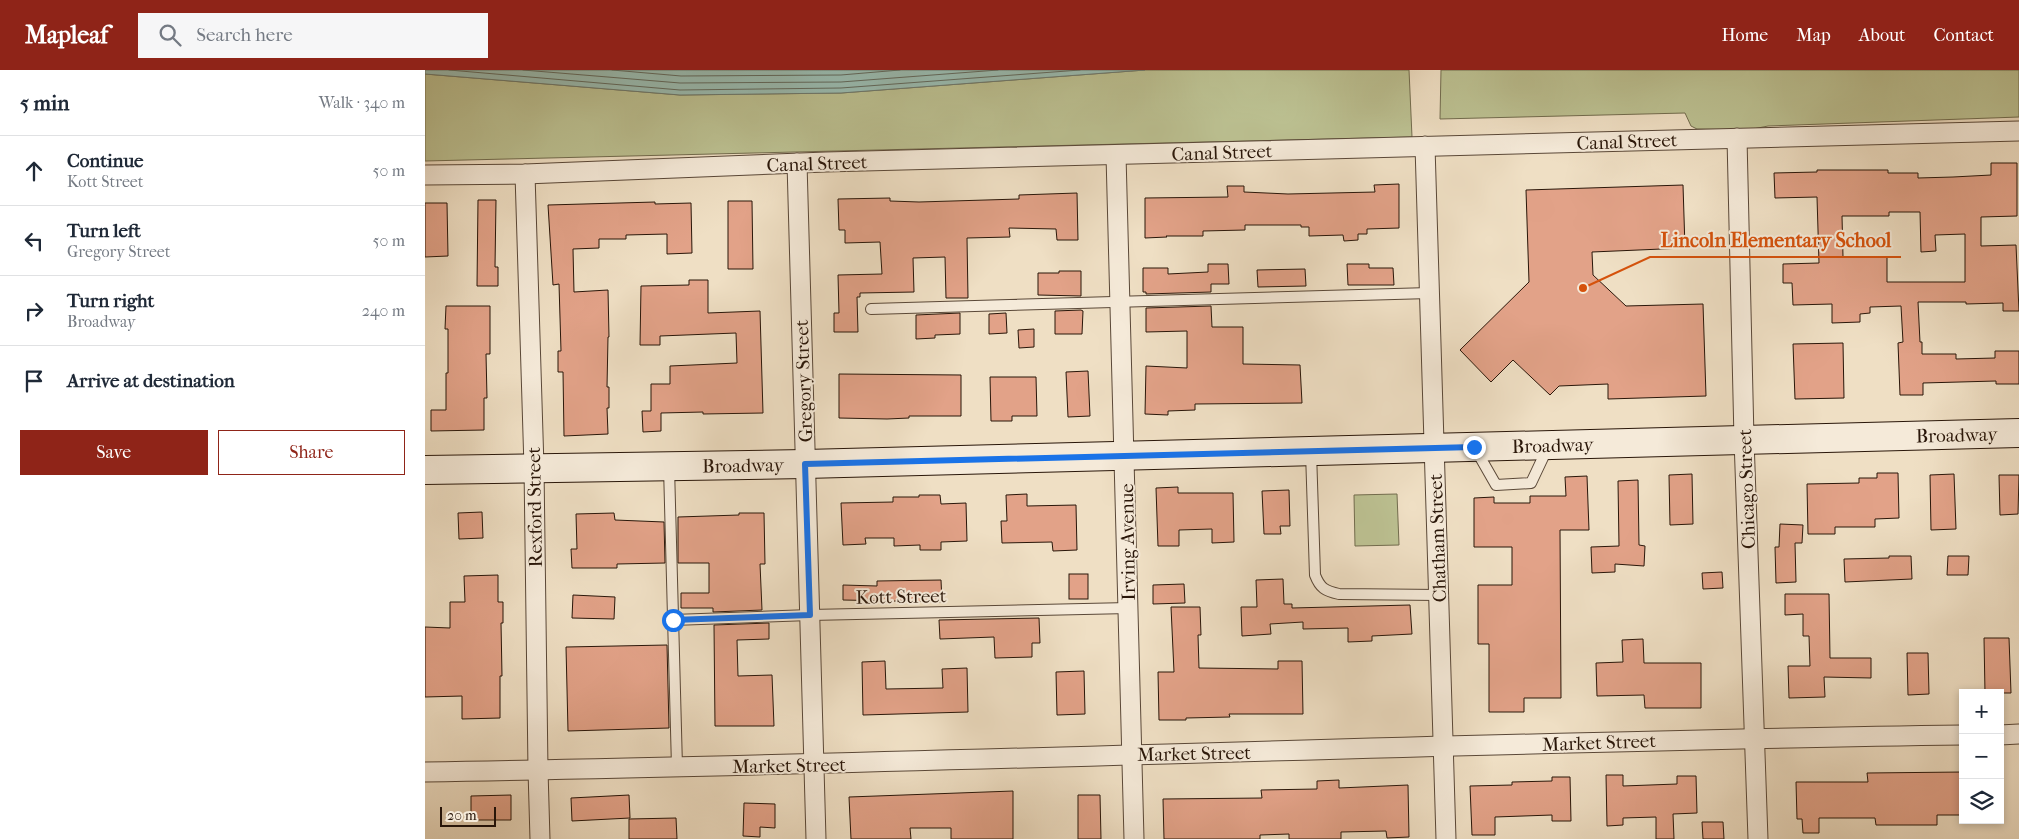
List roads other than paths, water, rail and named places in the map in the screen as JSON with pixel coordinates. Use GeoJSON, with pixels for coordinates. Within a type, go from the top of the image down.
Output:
{"type":"FeatureCollection","features":[{"type":"Feature","properties":{"kind":"street","name":"Canal Street"},"geometry":{"type":"LineString","coordinates":[[425,175],[525,174],[797,163],[2019,131]]}},
{"type":"Feature","properties":{"kind":"street","name":"Chicago Street"},"geometry":{"type":"LineString","coordinates":[[1737,138],[1744,439],[1758,839]]}},
{"type":"Feature","properties":{"kind":"street","name":"Chatham Street"},"geometry":{"type":"LineString","coordinates":[[1425,146],[1446,839]]}},
{"type":"Feature","properties":{"kind":"street","name":"Irving Avenue"},"geometry":{"type":"LineString","coordinates":[[1116,155],[1135,839]]}},
{"type":"Feature","properties":{"kind":"street","name":"Gregory Street"},"geometry":{"type":"LineString","coordinates":[[797,163],[816,839]]}},
{"type":"Feature","properties":{"kind":"street","name":"Rexford Street"},"geometry":{"type":"LineString","coordinates":[[525,174],[534,467],[540,839]]}},
{"type":"Feature","properties":{"kind":"street","name":"Broadway"},"geometry":{"type":"LineString","coordinates":[[425,470],[805,464],[2019,433]]}},
{"type":"Feature","properties":{"kind":"street"},"geometry":{"type":"LineString","coordinates":[[2004,735],[2019,734]]}},
{"type":"Feature","properties":{"kind":"street","name":"Market Street"},"geometry":{"type":"LineString","coordinates":[[425,772],[814,764],[1755,738],[1959,735]]}},
{"type":"Feature","properties":{"kind":"lane"},"geometry":{"type":"LineString","coordinates":[[871,309],[1430,293]]}},
{"type":"Feature","properties":{"kind":"lane"},"geometry":{"type":"LineString","coordinates":[[1474,447],[1496,485],[1531,483],[1549,444]]}},
{"type":"Feature","properties":{"kind":"lane"},"geometry":{"type":"LineString","coordinates":[[1311,451],[1315,575],[1319,586],[1326,591],[1339,594],[1439,595]]}},
{"type":"Feature","properties":{"kind":"lane"},"geometry":{"type":"LineString","coordinates":[[669,466],[677,767]]}},
{"type":"Feature","properties":{"kind":"lane","name":"Kott Street"},"geometry":{"type":"LineString","coordinates":[[673,620],[1129,608]]}},
{"type":"Feature","properties":{"kind":"water"},"geometry":{"type":"Polygon","coordinates":[[[425,70],[1145,70],[841,93],[680,95],[425,74],[425,70]]]}},
{"type":"Feature","properties":{"kind":"place","name":"Lincoln Elementary School"},"geometry":{"type":"Point","coordinates":[1583,288]}}]}
